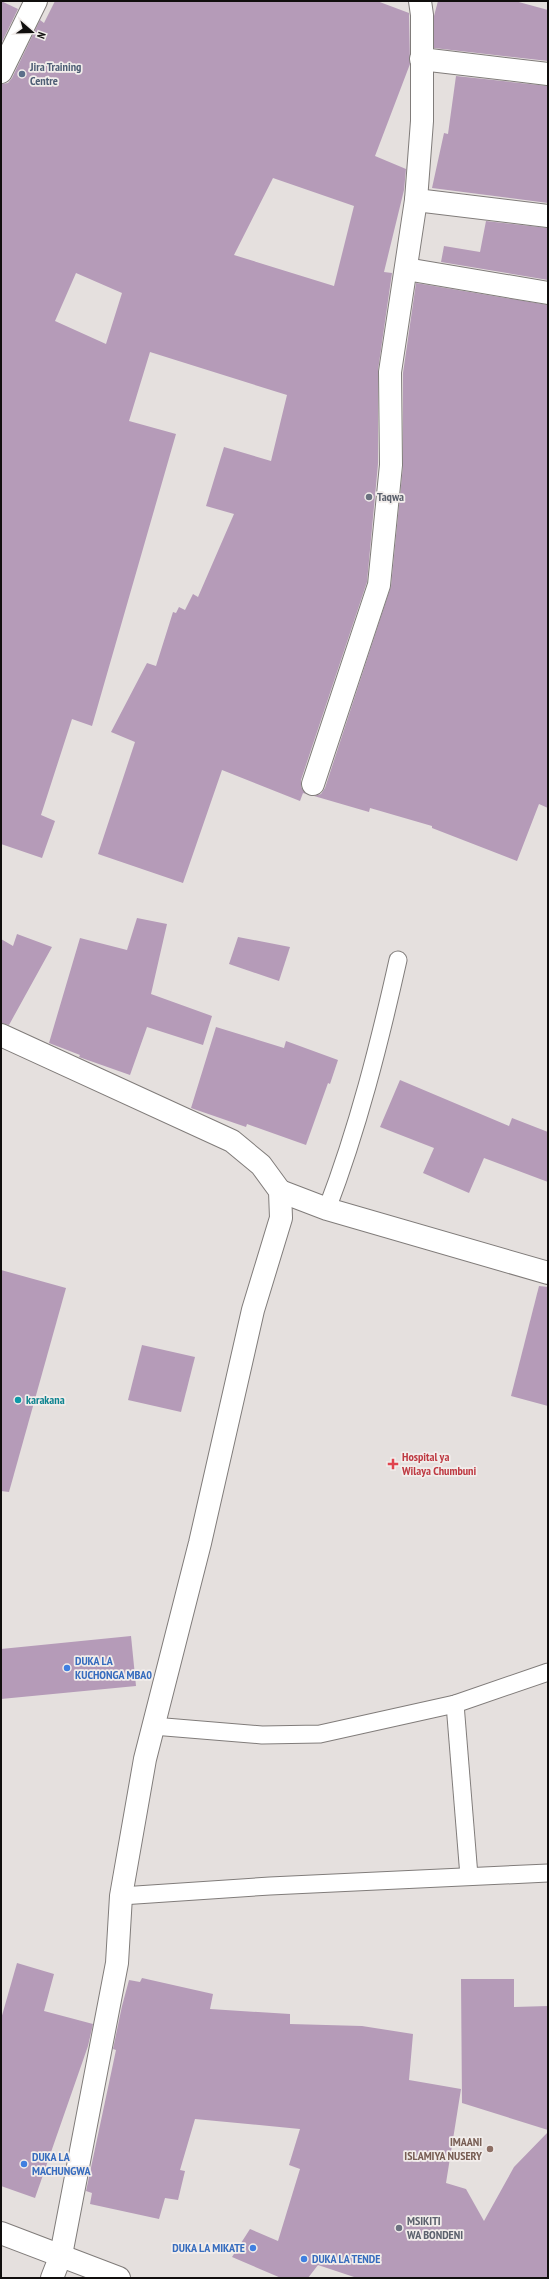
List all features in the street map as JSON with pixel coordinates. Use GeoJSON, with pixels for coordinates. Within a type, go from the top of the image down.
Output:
{"type":"FeatureCollection","features":[{"type":"Feature","properties":{"kind":"street"},"geometry":{"type":"LineString","coordinates":[[1,72],[36,1]]}},
{"type":"Feature","properties":{"kind":"street"},"geometry":{"type":"LineString","coordinates":[[313,784],[379,585],[390,465],[390,372],[416,200],[422,121],[422,16],[420,1]]}},
{"type":"Feature","properties":{"kind":"street"},"geometry":{"type":"LineString","coordinates":[[421,59],[548,74]]}},
{"type":"Feature","properties":{"kind":"street"},"geometry":{"type":"LineString","coordinates":[[416,200],[548,216]]}},
{"type":"Feature","properties":{"kind":"street"},"geometry":{"type":"LineString","coordinates":[[406,269],[548,293]]}},
{"type":"Feature","properties":{"kind":"street"},"geometry":{"type":"LineString","coordinates":[[1,1035],[232,1141],[261,1165],[280,1191],[327,1209],[548,1274]]}},
{"type":"Feature","properties":{"kind":"street"},"geometry":{"type":"LineString","coordinates":[[52,2278],[61,2255],[117,1963],[121,1896],[145,1759],[200,1543],[253,1310],[281,1218],[280,1191]]}},
{"type":"Feature","properties":{"kind":"street"},"geometry":{"type":"LineString","coordinates":[[1,2233],[119,2278]]}},
{"type":"Feature","properties":{"kind":"lane"},"geometry":{"type":"LineString","coordinates":[[327,1209],[340,1176],[377,1054],[398,960]]}},
{"type":"Feature","properties":{"kind":"lane"},"geometry":{"type":"LineString","coordinates":[[153,1726],[262,1735],[320,1734],[455,1704],[548,1672]]}},
{"type":"Feature","properties":{"kind":"lane"},"geometry":{"type":"LineString","coordinates":[[455,1704],[469,1876]]}},
{"type":"Feature","properties":{"kind":"lane"},"geometry":{"type":"LineString","coordinates":[[121,1896],[469,1876],[548,1873]]}},
{"type":"Feature","properties":{"kind":"building"},"geometry":{"type":"Polygon","coordinates":[[[1,1],[18,9],[1,44],[1,1]]]}},
{"type":"Feature","properties":{"kind":"building"},"geometry":{"type":"Polygon","coordinates":[[[55,1],[377,1],[409,13],[410,64],[375,156],[406,169],[404,190],[384,272],[392,273],[378,370],[378,464],[367,582],[301,780],[301,787],[306,794],[303,793],[300,801],[222,770],[183,883],[98,854],[135,742],[111,732],[147,663],[156,666],[173,612],[176,613],[179,607],[185,610],[193,594],[198,597],[234,514],[206,506],[224,447],[271,461],[287,395],[150,352],[129,421],[176,434],[92,726],[72,719],[41,815],[55,821],[42,858],[1,844],[1,84],[8,83],[12,78],[40,20],[44,23],[55,1]],[[273,178],[234,255],[334,286],[354,206],[273,178]],[[76,273],[55,321],[106,344],[122,293],[76,273]]]}},
{"type":"Feature","properties":{"kind":"building"},"geometry":{"type":"Polygon","coordinates":[[[438,1],[515,1],[548,10],[548,61],[434,48],[434,16],[438,1]]]}},
{"type":"Feature","properties":{"kind":"building"},"geometry":{"type":"Polygon","coordinates":[[[456,76],[548,86],[548,203],[432,188],[444,133],[448,134],[456,76]]]}},
{"type":"Feature","properties":{"kind":"building"},"geometry":{"type":"Polygon","coordinates":[[[486,221],[548,228],[548,280],[441,262],[444,246],[480,252],[486,221]]]}},
{"type":"Feature","properties":{"kind":"building"},"geometry":{"type":"Polygon","coordinates":[[[416,283],[548,305],[548,808],[539,804],[517,861],[432,828],[432,826],[370,808],[369,812],[314,796],[321,794],[325,788],[391,586],[403,466],[403,373],[416,283]]]}},
{"type":"Feature","properties":{"kind":"building"},"geometry":{"type":"Polygon","coordinates":[[[137,918],[167,924],[151,994],[212,1016],[203,1045],[147,1027],[130,1075],[79,1057],[80,1055],[49,1043],[80,938],[127,950],[137,918]]]}},
{"type":"Feature","properties":{"kind":"building"},"geometry":{"type":"Polygon","coordinates":[[[17,934],[52,947],[9,1025],[1,1023],[1,939],[13,946],[17,934]]]}},
{"type":"Feature","properties":{"kind":"building"},"geometry":{"type":"Polygon","coordinates":[[[238,937],[290,947],[279,981],[229,964],[238,937]]]}},
{"type":"Feature","properties":{"kind":"building"},"geometry":{"type":"Polygon","coordinates":[[[216,1027],[284,1048],[286,1041],[338,1060],[330,1084],[328,1083],[306,1145],[247,1124],[246,1127],[191,1108],[216,1027]]]}},
{"type":"Feature","properties":{"kind":"building"},"geometry":{"type":"Polygon","coordinates":[[[400,1080],[509,1126],[512,1118],[548,1132],[548,1182],[484,1158],[469,1193],[423,1173],[434,1148],[380,1127],[400,1080]]]}},
{"type":"Feature","properties":{"kind":"building","name":"karakana"},"geometry":{"type":"Polygon","coordinates":[[[1,1270],[66,1288],[9,1492],[1,1491],[1,1270]]]}},
{"type":"Feature","properties":{"kind":"building"},"geometry":{"type":"Polygon","coordinates":[[[539,1286],[548,1287],[548,1406],[511,1396],[539,1286]]]}},
{"type":"Feature","properties":{"kind":"building"},"geometry":{"type":"Polygon","coordinates":[[[142,1345],[195,1357],[181,1412],[128,1400],[142,1345]]]}},
{"type":"Feature","properties":{"kind":"building","name":"DUKA LA KUCHONGA MBA0"},"geometry":{"type":"Polygon","coordinates":[[[131,1636],[136,1686],[1,1699],[1,1649],[131,1636]]]}},
{"type":"Feature","properties":{"kind":"building"},"geometry":{"type":"Polygon","coordinates":[[[17,1963],[54,1974],[44,2011],[93,2024],[88,2046],[35,2198],[1,2186],[1,2019],[17,1963]]]}},
{"type":"Feature","properties":{"kind":"building"},"geometry":{"type":"Polygon","coordinates":[[[142,1978],[213,1994],[210,2009],[290,2014],[290,2024],[362,2026],[413,2034],[409,2080],[461,2089],[446,2183],[466,2189],[484,2221],[514,2167],[548,2132],[548,2278],[357,2278],[318,2265],[308,2278],[281,2278],[232,2257],[250,2229],[278,2241],[300,2169],[289,2165],[300,2129],[195,2119],[180,2170],[185,2171],[178,2200],[165,2198],[159,2219],[90,2204],[92,2193],[86,2191],[116,2050],[113,2049],[122,2006],[129,1980],[140,1982],[142,1978]]]}},
{"type":"Feature","properties":{"kind":"building"},"geometry":{"type":"Polygon","coordinates":[[[461,1979],[514,1979],[514,2007],[548,2006],[548,2130],[462,2103],[461,1979]]]}},
{"type":"Feature","properties":{"kind":"place","name":"Jira Training Centre"},"geometry":{"type":"Point","coordinates":[22,74]}},
{"type":"Feature","properties":{"kind":"place","name":"Taqwa"},"geometry":{"type":"Point","coordinates":[369,497]}},
{"type":"Feature","properties":{"kind":"place","name":"karakana"},"geometry":{"type":"Point","coordinates":[18,1400]}},
{"type":"Feature","properties":{"kind":"place","name":"Hospital ya Wilaya Chumbuni"},"geometry":{"type":"Point","coordinates":[393,1464]}},
{"type":"Feature","properties":{"kind":"place","name":"DUKA LA KUCHONGA MBA0"},"geometry":{"type":"Point","coordinates":[67,1668]}},
{"type":"Feature","properties":{"kind":"place","name":"IMAANI ISLAMIYA NUSERY"},"geometry":{"type":"Point","coordinates":[490,2149]}},
{"type":"Feature","properties":{"kind":"place","name":"DUKA LA MACHUNGWA"},"geometry":{"type":"Point","coordinates":[24,2164]}},
{"type":"Feature","properties":{"kind":"place","name":"MSIKITI WA BONDENI"},"geometry":{"type":"Point","coordinates":[399,2228]}},
{"type":"Feature","properties":{"kind":"place","name":"DUKA LA MIKATE"},"geometry":{"type":"Point","coordinates":[253,2248]}},
{"type":"Feature","properties":{"kind":"place","name":"DUKA LA TENDE"},"geometry":{"type":"Point","coordinates":[304,2259]}}]}
